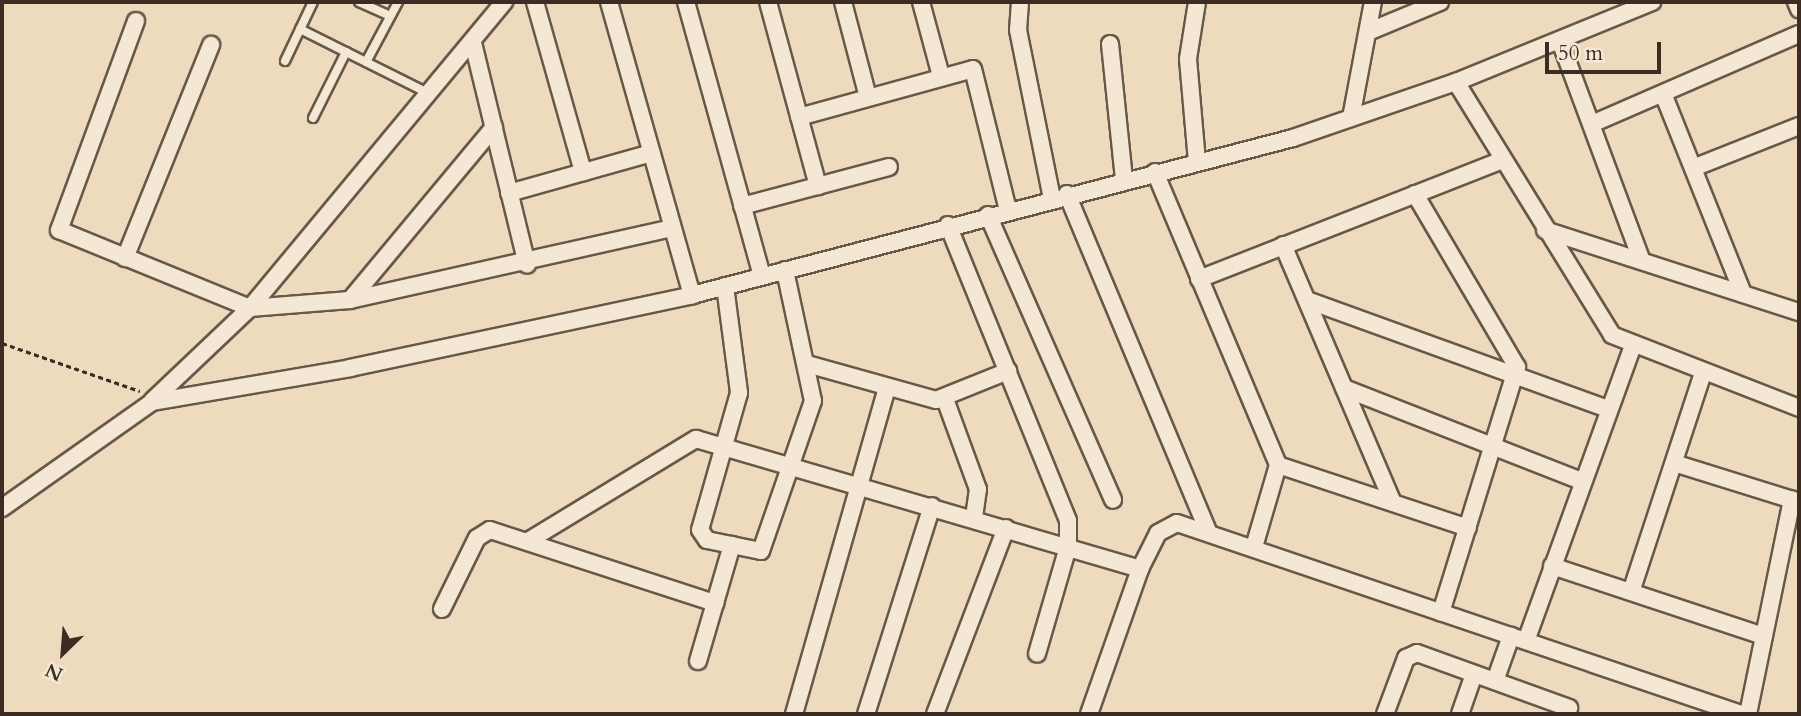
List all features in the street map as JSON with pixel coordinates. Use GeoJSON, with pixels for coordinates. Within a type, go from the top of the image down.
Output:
{"type":"FeatureCollection","features":[{"type":"Feature","properties":{"kind":"street"},"geometry":{"type":"LineString","coordinates":[[2,508],[154,399],[250,308],[473,43],[504,2]]}},
{"type":"Feature","properties":{"kind":"street"},"geometry":{"type":"LineString","coordinates":[[535,2],[583,172]]}},
{"type":"Feature","properties":{"kind":"street"},"geometry":{"type":"LineString","coordinates":[[609,2],[692,295]]}},
{"type":"Feature","properties":{"kind":"street"},"geometry":{"type":"LineString","coordinates":[[686,2],[762,276]]}},
{"type":"Feature","properties":{"kind":"street"},"geometry":{"type":"LineString","coordinates":[[768,2],[818,186]]}},
{"type":"Feature","properties":{"kind":"street"},"geometry":{"type":"LineString","coordinates":[[843,2],[868,97]]}},
{"type":"Feature","properties":{"kind":"street"},"geometry":{"type":"LineString","coordinates":[[920,2],[941,76]]}},
{"type":"Feature","properties":{"kind":"street"},"geometry":{"type":"LineString","coordinates":[[1020,2],[1018,30],[1059,196],[1208,531]]}},
{"type":"Feature","properties":{"kind":"street"},"geometry":{"type":"LineString","coordinates":[[1197,2],[1188,59],[1198,161]]}},
{"type":"Feature","properties":{"kind":"street"},"geometry":{"type":"LineString","coordinates":[[1351,118],[1370,31],[1373,2]]}},
{"type":"Feature","properties":{"kind":"street"},"geometry":{"type":"LineString","coordinates":[[1370,31],[1440,2]]}},
{"type":"Feature","properties":{"kind":"street"},"geometry":{"type":"LineString","coordinates":[[154,399],[350,368],[692,295],[1008,209],[1198,161],[1351,118],[1456,82],[1652,2]]}},
{"type":"Feature","properties":{"kind":"street"},"geometry":{"type":"LineString","coordinates":[[1796,2],[1799,9]]}},
{"type":"Feature","properties":{"kind":"street"},"geometry":{"type":"LineString","coordinates":[[136,21],[58,226],[64,235],[250,308],[350,300],[527,264],[673,228]]}},
{"type":"Feature","properties":{"kind":"street"},"geometry":{"type":"LineString","coordinates":[[1594,123],[1664,96],[1799,33]]}},
{"type":"Feature","properties":{"kind":"street"},"geometry":{"type":"LineString","coordinates":[[1560,41],[1594,123],[1641,259]]}},
{"type":"Feature","properties":{"kind":"street"},"geometry":{"type":"LineString","coordinates":[[473,43],[527,264]]}},
{"type":"Feature","properties":{"kind":"street"},"geometry":{"type":"LineString","coordinates":[[1110,44],[1124,180]]}},
{"type":"Feature","properties":{"kind":"street"},"geometry":{"type":"LineString","coordinates":[[125,258],[211,45]]}},
{"type":"Feature","properties":{"kind":"street"},"geometry":{"type":"LineString","coordinates":[[799,117],[941,76],[976,71],[1008,209]]}},
{"type":"Feature","properties":{"kind":"street"},"geometry":{"type":"LineString","coordinates":[[1456,82],[1600,324],[1632,348],[1799,408]]}},
{"type":"Feature","properties":{"kind":"street"},"geometry":{"type":"LineString","coordinates":[[1664,96],[1743,294]]}},
{"type":"Feature","properties":{"kind":"street"},"geometry":{"type":"LineString","coordinates":[[1693,169],[1799,126]]}},
{"type":"Feature","properties":{"kind":"street"},"geometry":{"type":"LineString","coordinates":[[350,300],[494,127]]}},
{"type":"Feature","properties":{"kind":"street"},"geometry":{"type":"LineString","coordinates":[[509,192],[651,153]]}},
{"type":"Feature","properties":{"kind":"street"},"geometry":{"type":"LineString","coordinates":[[1199,279],[1503,160]]}},
{"type":"Feature","properties":{"kind":"street"},"geometry":{"type":"LineString","coordinates":[[742,206],[889,167]]}},
{"type":"Feature","properties":{"kind":"street"},"geometry":{"type":"LineString","coordinates":[[1155,172],[1278,466],[1254,547]]}},
{"type":"Feature","properties":{"kind":"street"},"geometry":{"type":"LineString","coordinates":[[1415,194],[1515,355],[1516,376],[1441,612]]}},
{"type":"Feature","properties":{"kind":"street"},"geometry":{"type":"LineString","coordinates":[[988,215],[1113,500]]}},
{"type":"Feature","properties":{"kind":"street"},"geometry":{"type":"LineString","coordinates":[[948,225],[1064,508],[1068,547],[1037,654]]}},
{"type":"Feature","properties":{"kind":"street"},"geometry":{"type":"LineString","coordinates":[[1545,230],[1799,312]]}},
{"type":"Feature","properties":{"kind":"street"},"geometry":{"type":"LineString","coordinates":[[1283,245],[1392,500]]}},
{"type":"Feature","properties":{"kind":"street"},"geometry":{"type":"LineString","coordinates":[[725,286],[739,393],[700,530],[703,538],[761,551],[768,545],[813,401],[785,270]]}},
{"type":"Feature","properties":{"kind":"street"},"geometry":{"type":"LineString","coordinates":[[1307,300],[1608,410]]}},
{"type":"Feature","properties":{"kind":"street"},"geometry":{"type":"LineString","coordinates":[[1495,681],[1519,639],[1552,566],[1632,348]]}},
{"type":"Feature","properties":{"kind":"street"},"geometry":{"type":"LineString","coordinates":[[807,364],[887,388],[944,399],[1008,371]]}},
{"type":"Feature","properties":{"kind":"street"},"geometry":{"type":"LineString","coordinates":[[1631,592],[1703,373]]}},
{"type":"Feature","properties":{"kind":"street"},"geometry":{"type":"LineString","coordinates":[[794,714],[887,388]]}},
{"type":"Feature","properties":{"kind":"street"},"geometry":{"type":"LineString","coordinates":[[1344,388],[1581,481]]}},
{"type":"Feature","properties":{"kind":"street"},"geometry":{"type":"LineString","coordinates":[[944,399],[978,489],[974,518]]}},
{"type":"Feature","properties":{"kind":"street"},"geometry":{"type":"LineString","coordinates":[[528,541],[688,441],[726,446],[794,464],[1140,569]]}},
{"type":"Feature","properties":{"kind":"street"},"geometry":{"type":"LineString","coordinates":[[1674,463],[1795,500],[1748,714]]}},
{"type":"Feature","properties":{"kind":"street"},"geometry":{"type":"LineString","coordinates":[[1278,466],[1392,500],[1468,528]]}},
{"type":"Feature","properties":{"kind":"street"},"geometry":{"type":"LineString","coordinates":[[866,714],[932,506]]}},
{"type":"Feature","properties":{"kind":"street"},"geometry":{"type":"LineString","coordinates":[[1089,714],[1140,569],[1168,525],[1208,531],[1741,714]]}},
{"type":"Feature","properties":{"kind":"street"},"geometry":{"type":"LineString","coordinates":[[935,714],[1006,528]]}},
{"type":"Feature","properties":{"kind":"street"},"geometry":{"type":"LineString","coordinates":[[442,609],[483,532],[528,541],[715,603]]}},
{"type":"Feature","properties":{"kind":"street"},"geometry":{"type":"LineString","coordinates":[[698,660],[732,545]]}},
{"type":"Feature","properties":{"kind":"street"},"geometry":{"type":"LineString","coordinates":[[1552,566],[1764,636]]}},
{"type":"Feature","properties":{"kind":"street"},"geometry":{"type":"LineString","coordinates":[[1385,714],[1410,654],[1495,681],[1541,706],[1569,708]]}},
{"type":"Feature","properties":{"kind":"street"},"geometry":{"type":"LineString","coordinates":[[1460,714],[1474,674]]}},
{"type":"Feature","properties":{"kind":"lane"},"geometry":{"type":"LineString","coordinates":[[285,61],[313,2]]}},
{"type":"Feature","properties":{"kind":"lane"},"geometry":{"type":"LineString","coordinates":[[359,2],[390,16]]}},
{"type":"Feature","properties":{"kind":"lane"},"geometry":{"type":"LineString","coordinates":[[366,62],[398,2]]}},
{"type":"Feature","properties":{"kind":"lane"},"geometry":{"type":"LineString","coordinates":[[300,29],[430,94]]}},
{"type":"Feature","properties":{"kind":"lane"},"geometry":{"type":"LineString","coordinates":[[313,118],[346,52]]}},
{"type":"Feature","properties":{"kind":"path"},"geometry":{"type":"LineString","coordinates":[[2,343],[154,399]]}}]}
